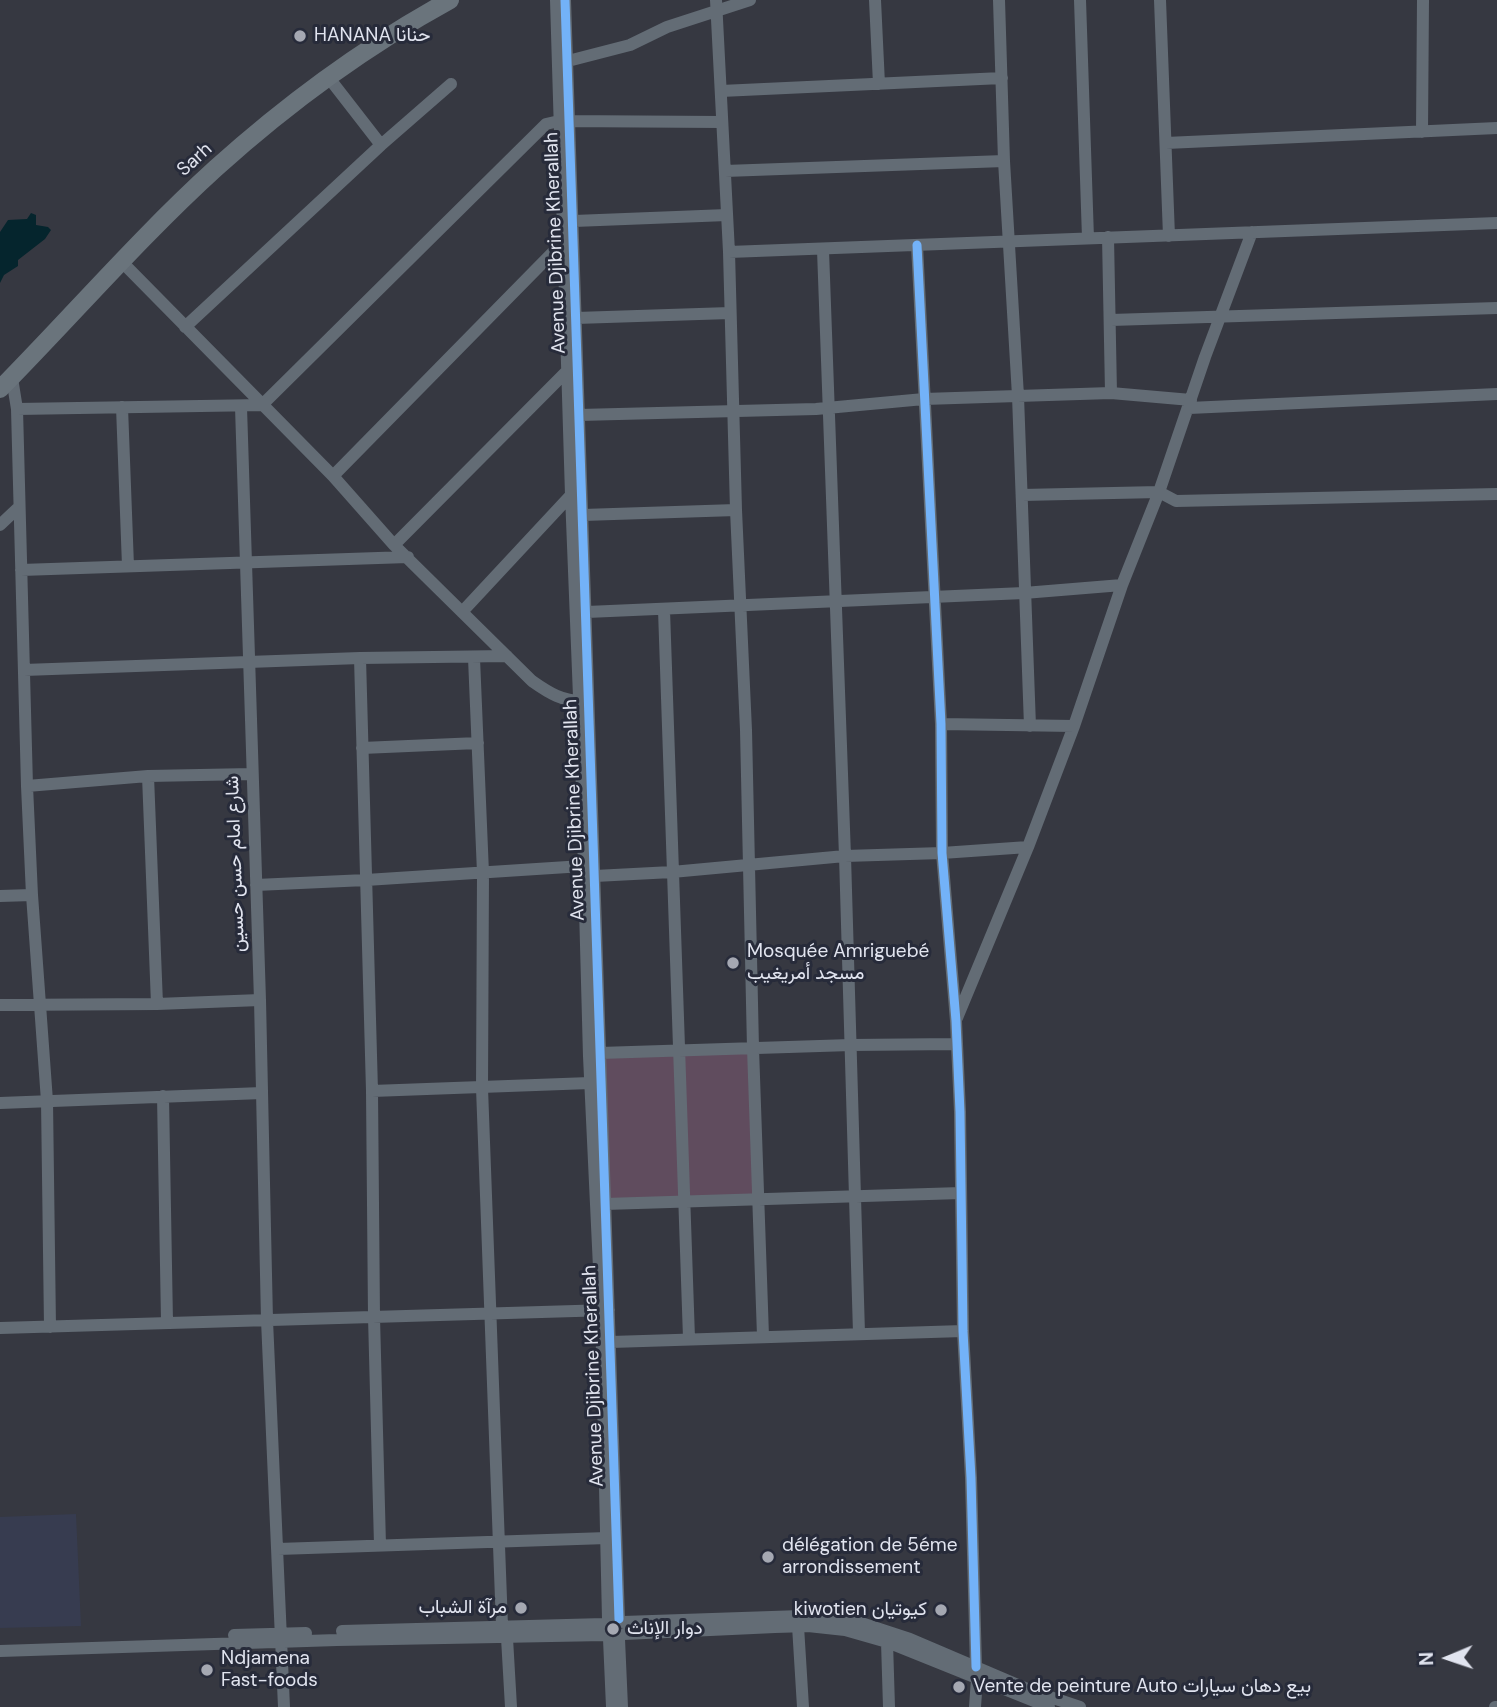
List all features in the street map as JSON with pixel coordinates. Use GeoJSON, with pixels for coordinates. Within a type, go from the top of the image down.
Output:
{"type":"FeatureCollection","features":[{"type":"Feature","properties":{"kind":"highway","name":"Sarh"},"geometry":{"type":"LineString","coordinates":[[4,381],[115,255],[215,160],[266,117],[362,47],[439,0]]}},
{"type":"Feature","properties":{"kind":"highway","name":"Sarh"},"geometry":{"type":"LineString","coordinates":[[4,381],[217,167],[329,78],[411,22],[450,0]]}},
{"type":"Feature","properties":{"kind":"street","name":"Avenue Djibrine Kherallah"},"geometry":{"type":"LineString","coordinates":[[556,0],[574,221],[587,612],[583,866],[590,1083],[605,1310],[611,1342],[614,1629],[612,1707]]}},
{"type":"Feature","properties":{"kind":"street","name":"Avenue Djibrine Kherallah"},"geometry":{"type":"LineString","coordinates":[[565,0],[568,61],[565,240],[571,495],[595,876],[605,1204],[607,1538],[622,1707]]}},
{"type":"Feature","properties":{"kind":"street"},"geometry":{"type":"LineString","coordinates":[[568,61],[630,45],[717,5],[750,0]]}},
{"type":"Feature","properties":{"kind":"street"},"geometry":{"type":"LineString","coordinates":[[875,0],[878,84]]}},
{"type":"Feature","properties":{"kind":"street"},"geometry":{"type":"LineString","coordinates":[[999,0],[1031,726]]}},
{"type":"Feature","properties":{"kind":"street"},"geometry":{"type":"LineString","coordinates":[[1080,0],[1088,238]]}},
{"type":"Feature","properties":{"kind":"street"},"geometry":{"type":"LineString","coordinates":[[1160,0],[1169,236]]}},
{"type":"Feature","properties":{"kind":"street"},"geometry":{"type":"LineString","coordinates":[[1422,132],[1423,0]]}},
{"type":"Feature","properties":{"kind":"street"},"geometry":{"type":"LineString","coordinates":[[717,5],[729,252],[763,1336]]}},
{"type":"Feature","properties":{"kind":"street"},"geometry":{"type":"LineString","coordinates":[[329,78],[381,145]]}},
{"type":"Feature","properties":{"kind":"street"},"geometry":{"type":"LineString","coordinates":[[721,91],[1002,78]]}},
{"type":"Feature","properties":{"kind":"street"},"geometry":{"type":"LineString","coordinates":[[185,327],[381,145],[452,84]]}},
{"type":"Feature","properties":{"kind":"street"},"geometry":{"type":"LineString","coordinates":[[17,409],[262,405],[540,128],[551,122],[565,121],[722,121]]}},
{"type":"Feature","properties":{"kind":"street"},"geometry":{"type":"LineString","coordinates":[[1166,143],[1497,128]]}},
{"type":"Feature","properties":{"kind":"street"},"geometry":{"type":"LineString","coordinates":[[725,171],[1004,161]]}},
{"type":"Feature","properties":{"kind":"street"},"geometry":{"type":"LineString","coordinates":[[574,221],[727,215]]}},
{"type":"Feature","properties":{"kind":"street"},"geometry":{"type":"LineString","coordinates":[[729,252],[1497,223]]}},
{"type":"Feature","properties":{"kind":"street"},"geometry":{"type":"LineString","coordinates":[[956,1021],[1028,847],[1074,726],[1122,585],[1159,492],[1252,232]]}},
{"type":"Feature","properties":{"kind":"street"},"geometry":{"type":"LineString","coordinates":[[1108,237],[1111,393]]}},
{"type":"Feature","properties":{"kind":"street"},"geometry":{"type":"LineString","coordinates":[[333,476],[565,240]]}},
{"type":"Feature","properties":{"kind":"street"},"geometry":{"type":"LineString","coordinates":[[917,245],[941,724],[942,853],[956,1021],[963,1331],[977,1673],[975,1707]]}},
{"type":"Feature","properties":{"kind":"street"},"geometry":{"type":"LineString","coordinates":[[823,250],[859,1333]]}},
{"type":"Feature","properties":{"kind":"street"},"geometry":{"type":"LineString","coordinates":[[122,262],[333,476],[394,545],[532,681],[566,700],[584,701]]}},
{"type":"Feature","properties":{"kind":"street"},"geometry":{"type":"LineString","coordinates":[[1111,320],[1221,315],[1495,310]]}},
{"type":"Feature","properties":{"kind":"street"},"geometry":{"type":"LineString","coordinates":[[576,317],[730,313]]}},
{"type":"Feature","properties":{"kind":"street"},"geometry":{"type":"LineString","coordinates":[[394,545],[568,370]]}},
{"type":"Feature","properties":{"kind":"street"},"geometry":{"type":"LineString","coordinates":[[4,381],[17,409],[27,786],[47,1101],[50,1327]]}},
{"type":"Feature","properties":{"kind":"street"},"geometry":{"type":"LineString","coordinates":[[579,415],[828,408],[924,399],[1111,393],[1190,404],[1497,394]]}},
{"type":"Feature","properties":{"kind":"street"},"geometry":{"type":"LineString","coordinates":[[122,407],[128,566]]}},
{"type":"Feature","properties":{"kind":"street","name":"شارع امام حسن حسين"},"geometry":{"type":"LineString","coordinates":[[241,407],[260,1000],[267,1320],[284,1707]]}},
{"type":"Feature","properties":{"kind":"street"},"geometry":{"type":"LineString","coordinates":[[1022,495],[1159,492],[1176,501],[1497,494]]}},
{"type":"Feature","properties":{"kind":"street"},"geometry":{"type":"LineString","coordinates":[[462,612],[571,495]]}},
{"type":"Feature","properties":{"kind":"street"},"geometry":{"type":"LineString","coordinates":[[0,525],[19,507]]}},
{"type":"Feature","properties":{"kind":"street"},"geometry":{"type":"LineString","coordinates":[[583,515],[736,510]]}},
{"type":"Feature","properties":{"kind":"street"},"geometry":{"type":"LineString","coordinates":[[21,570],[408,557]]}},
{"type":"Feature","properties":{"kind":"street"},"geometry":{"type":"LineString","coordinates":[[587,612],[1024,593],[1122,585]]}},
{"type":"Feature","properties":{"kind":"street"},"geometry":{"type":"LineString","coordinates":[[664,610],[689,1338]]}},
{"type":"Feature","properties":{"kind":"street"},"geometry":{"type":"LineString","coordinates":[[24,670],[360,658],[507,656]]}},
{"type":"Feature","properties":{"kind":"street"},"geometry":{"type":"LineString","coordinates":[[360,658],[372,1091],[380,1545]]}},
{"type":"Feature","properties":{"kind":"street"},"geometry":{"type":"LineString","coordinates":[[474,658],[483,873],[482,1088],[499,1542],[511,1707]]}},
{"type":"Feature","properties":{"kind":"street"},"geometry":{"type":"LineString","coordinates":[[941,724],[1074,726]]}},
{"type":"Feature","properties":{"kind":"street"},"geometry":{"type":"LineString","coordinates":[[362,748],[478,743]]}},
{"type":"Feature","properties":{"kind":"street"},"geometry":{"type":"LineString","coordinates":[[27,786],[148,776],[253,774]]}},
{"type":"Feature","properties":{"kind":"street"},"geometry":{"type":"LineString","coordinates":[[148,776],[157,1004]]}},
{"type":"Feature","properties":{"kind":"street"},"geometry":{"type":"LineString","coordinates":[[595,876],[845,856],[1028,847]]}},
{"type":"Feature","properties":{"kind":"street"},"geometry":{"type":"LineString","coordinates":[[256,885],[583,866]]}},
{"type":"Feature","properties":{"kind":"street"},"geometry":{"type":"LineString","coordinates":[[0,896],[32,895]]}},
{"type":"Feature","properties":{"kind":"street"},"geometry":{"type":"LineString","coordinates":[[0,1005],[260,1000]]}},
{"type":"Feature","properties":{"kind":"street"},"geometry":{"type":"LineString","coordinates":[[600,1053],[956,1044]]}},
{"type":"Feature","properties":{"kind":"street"},"geometry":{"type":"LineString","coordinates":[[372,1091],[590,1083]]}},
{"type":"Feature","properties":{"kind":"street"},"geometry":{"type":"LineString","coordinates":[[0,1103],[262,1093]]}},
{"type":"Feature","properties":{"kind":"street"},"geometry":{"type":"LineString","coordinates":[[163,1096],[167,1322]]}},
{"type":"Feature","properties":{"kind":"street"},"geometry":{"type":"LineString","coordinates":[[605,1204],[961,1193]]}},
{"type":"Feature","properties":{"kind":"street"},"geometry":{"type":"LineString","coordinates":[[0,1328],[605,1310]]}},
{"type":"Feature","properties":{"kind":"street"},"geometry":{"type":"LineString","coordinates":[[611,1342],[963,1331]]}},
{"type":"Feature","properties":{"kind":"street"},"geometry":{"type":"LineString","coordinates":[[278,1549],[607,1538]]}},
{"type":"Feature","properties":{"kind":"street"},"geometry":{"type":"LineString","coordinates":[[614,1629],[801,1616],[835,1617],[898,1635],[1049,1707]]}},
{"type":"Feature","properties":{"kind":"street"},"geometry":{"type":"LineString","coordinates":[[0,1642],[798,1626],[845,1630],[887,1642],[1080,1707]]}},
{"type":"Feature","properties":{"kind":"street"},"geometry":{"type":"LineString","coordinates":[[798,1626],[803,1707]]}},
{"type":"Feature","properties":{"kind":"street"},"geometry":{"type":"LineString","coordinates":[[0,1651],[281,1638]]}},
{"type":"Feature","properties":{"kind":"street"},"geometry":{"type":"LineString","coordinates":[[887,1642],[889,1707]]}},
{"type":"Feature","properties":{"kind":"shaded area"},"geometry":{"type":"Polygon","coordinates":[[[31,213],[36,215],[36,225],[51,230],[45,239],[18,260],[18,266],[4,275],[0,283],[0,232],[8,220],[27,219],[31,213]]]}},
{"type":"Feature","properties":{"kind":"shaded area"},"geometry":{"type":"Polygon","coordinates":[[[753,1048],[759,1198],[605,1204],[600,1053],[753,1048]]]}},
{"type":"Feature","properties":{"kind":"shaded area"},"geometry":{"type":"Polygon","coordinates":[[[76,1514],[81,1626],[0,1628],[0,1517],[76,1514]]]}},
{"type":"Feature","properties":{"kind":"cycle path"},"geometry":{"type":"LineString","coordinates":[[565,0],[619,1619]]}},
{"type":"Feature","properties":{"kind":"cycle path"},"geometry":{"type":"LineString","coordinates":[[917,245],[941,724],[942,853],[956,1021],[960,1112],[963,1331],[971,1478],[976,1667]]}},
{"type":"Feature","properties":{"kind":"place","name":"HANANA حنانا"},"geometry":{"type":"Point","coordinates":[300,36]}},
{"type":"Feature","properties":{"kind":"place","name":"Mosquée Amriguebé مسجد أمريغيب"},"geometry":{"type":"Point","coordinates":[733,963]}},
{"type":"Feature","properties":{"kind":"place","name":"délégation de 5éme arrondissement"},"geometry":{"type":"Point","coordinates":[768,1557]}},
{"type":"Feature","properties":{"kind":"place","name":"مرآة الشباب"},"geometry":{"type":"Point","coordinates":[521,1608]}},
{"type":"Feature","properties":{"kind":"place","name":"kiwotien كيوتيان"},"geometry":{"type":"Point","coordinates":[941,1610]}},
{"type":"Feature","properties":{"kind":"place","name":"دوار الإناث"},"geometry":{"type":"Point","coordinates":[613,1629]}},
{"type":"Feature","properties":{"kind":"place","name":"Ndjamena Fast-foods"},"geometry":{"type":"Point","coordinates":[207,1670]}},
{"type":"Feature","properties":{"kind":"place","name":"Vente de peinture Auto بيع دهان سيارات"},"geometry":{"type":"Point","coordinates":[959,1687]}}]}
